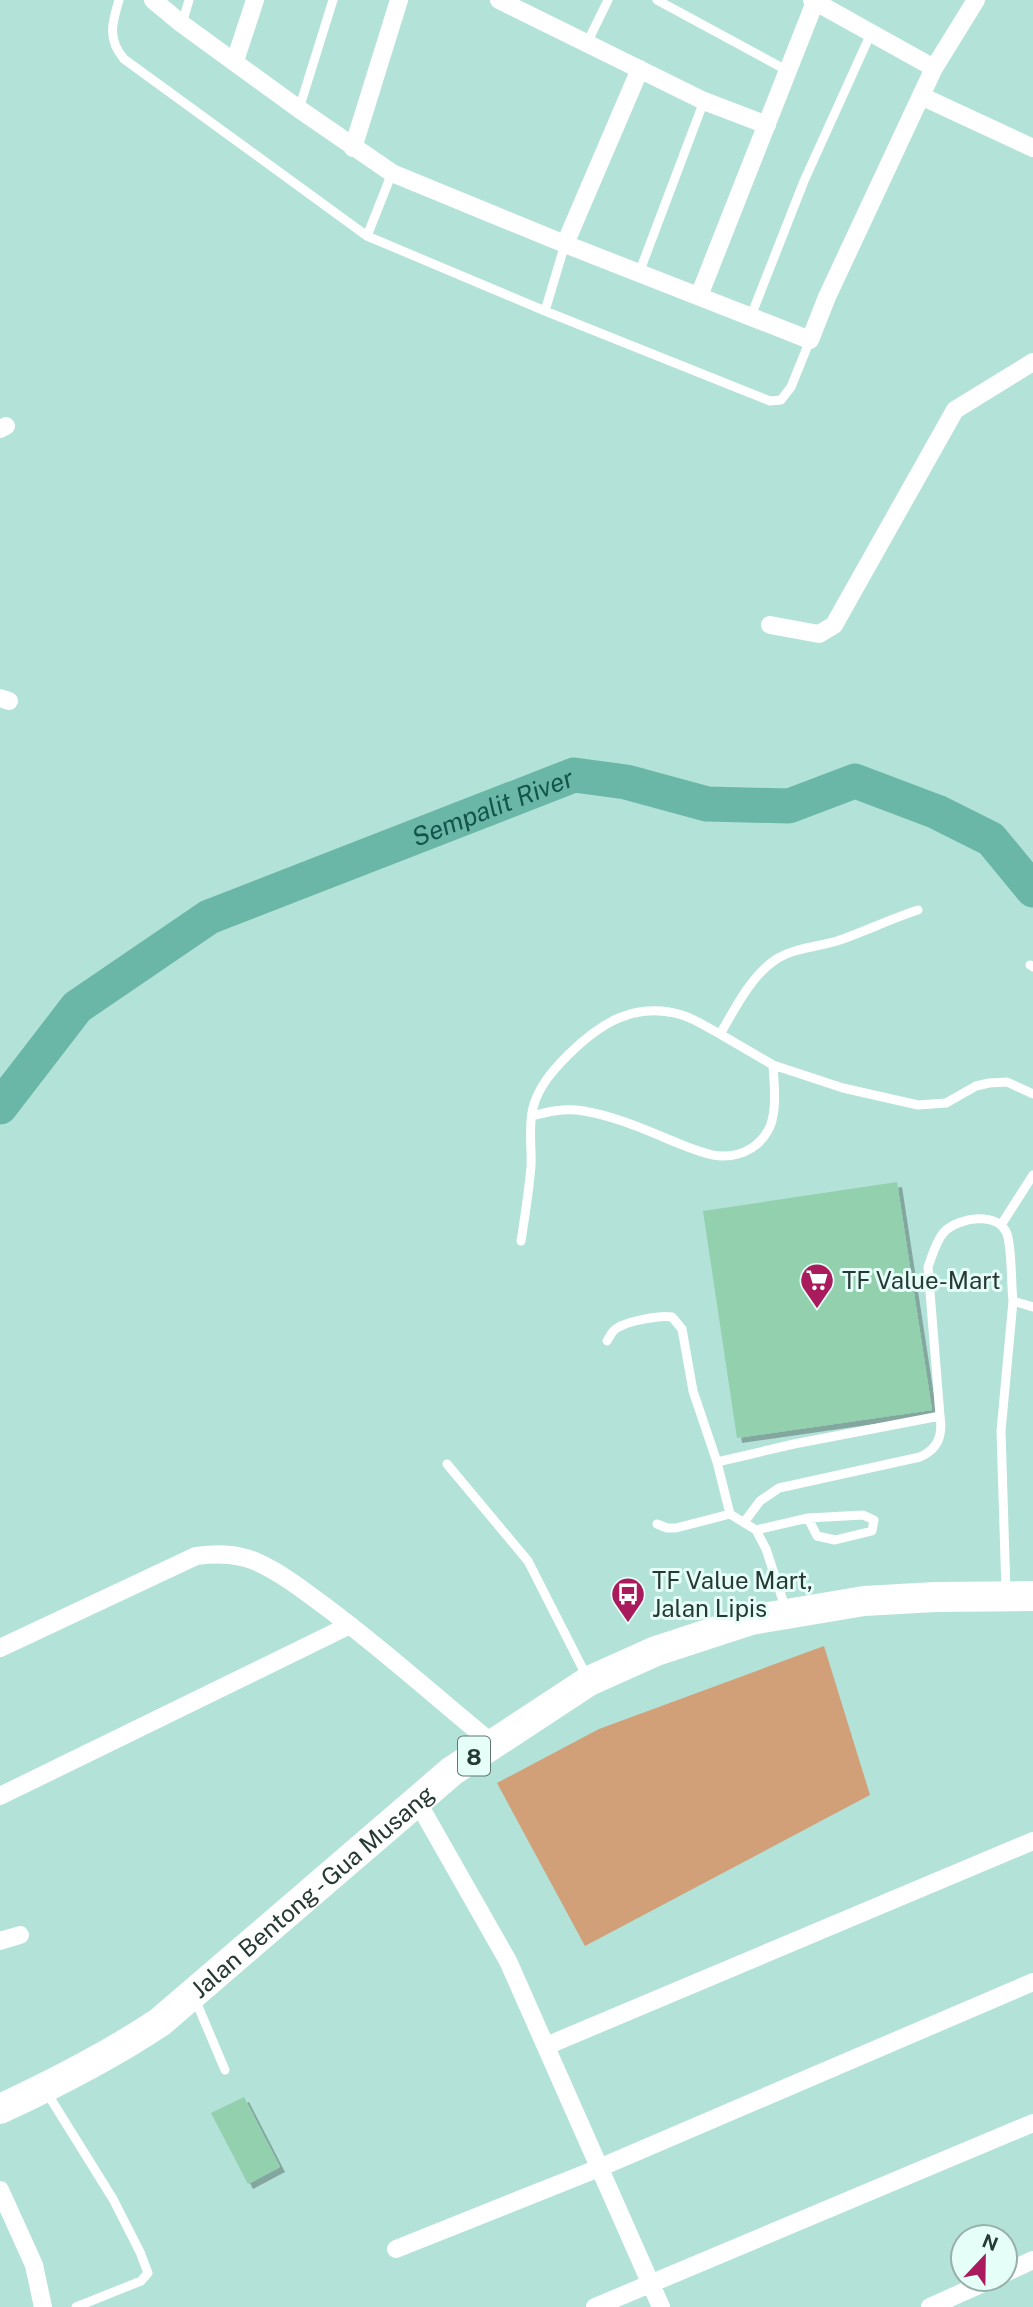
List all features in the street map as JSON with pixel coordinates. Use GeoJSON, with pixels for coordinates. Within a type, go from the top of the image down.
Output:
{"type":"FeatureCollection","features":[{"type":"Feature","properties":{"kind":"main road","name":"Jalan Bentong - Gua Musang"},"geometry":{"type":"LineString","coordinates":[[0,2109],[117,2050],[160,2022],[452,1771],[589,1681],[656,1651],[751,1620],[864,1601],[1020,1595]]}},
{"type":"Feature","properties":{"kind":"street"},"geometry":{"type":"LineString","coordinates":[[153,0],[299,109],[392,173],[810,340],[827,297],[934,68],[972,1]]}},
{"type":"Feature","properties":{"kind":"street"},"geometry":{"type":"LineString","coordinates":[[235,61],[255,0]]}},
{"type":"Feature","properties":{"kind":"street"},"geometry":{"type":"LineString","coordinates":[[353,148],[399,0]]}},
{"type":"Feature","properties":{"kind":"street"},"geometry":{"type":"LineString","coordinates":[[499,0],[704,101],[767,125]]}},
{"type":"Feature","properties":{"kind":"street"},"geometry":{"type":"LineString","coordinates":[[699,296],[814,1],[934,68]]}},
{"type":"Feature","properties":{"kind":"street"},"geometry":{"type":"LineString","coordinates":[[565,244],[640,69]]}},
{"type":"Feature","properties":{"kind":"street"},"geometry":{"type":"LineString","coordinates":[[921,96],[1033,148]]}},
{"type":"Feature","properties":{"kind":"street"},"geometry":{"type":"LineString","coordinates":[[770,625],[819,634],[834,625],[955,410],[1033,362]]}},
{"type":"Feature","properties":{"kind":"street"},"geometry":{"type":"LineString","coordinates":[[0,1648],[196,1556],[231,1554],[258,1562],[300,1587],[492,1743]]}},
{"type":"Feature","properties":{"kind":"street"},"geometry":{"type":"LineString","coordinates":[[0,1796],[350,1625]]}},
{"type":"Feature","properties":{"kind":"street"},"geometry":{"type":"LineString","coordinates":[[417,1801],[508,1961],[661,2307]]}},
{"type":"Feature","properties":{"kind":"street"},"geometry":{"type":"LineString","coordinates":[[546,2046],[1033,1841]]}},
{"type":"Feature","properties":{"kind":"street"},"geometry":{"type":"LineString","coordinates":[[0,1941],[20,1935]]}},
{"type":"Feature","properties":{"kind":"street"},"geometry":{"type":"LineString","coordinates":[[397,2249],[599,2168],[1033,1982]]}},
{"type":"Feature","properties":{"kind":"street"},"geometry":{"type":"LineString","coordinates":[[595,2307],[1033,2123]]}},
{"type":"Feature","properties":{"kind":"street"},"geometry":{"type":"LineString","coordinates":[[0,2190],[34,2265],[43,2307]]}},
{"type":"Feature","properties":{"kind":"street"},"geometry":{"type":"LineString","coordinates":[[930,2307],[961,2293]]}},
{"type":"Feature","properties":{"kind":"lane"},"geometry":{"type":"LineString","coordinates":[[120,0],[111,33],[113,43],[124,59],[368,236],[545,311],[776,401],[781,400],[791,387],[810,340]]}},
{"type":"Feature","properties":{"kind":"lane"},"geometry":{"type":"LineString","coordinates":[[182,24],[190,0]]}},
{"type":"Feature","properties":{"kind":"lane"},"geometry":{"type":"LineString","coordinates":[[299,109],[333,0]]}},
{"type":"Feature","properties":{"kind":"lane"},"geometry":{"type":"LineString","coordinates":[[587,43],[608,0]]}},
{"type":"Feature","properties":{"kind":"lane"},"geometry":{"type":"LineString","coordinates":[[657,0],[788,71]]}},
{"type":"Feature","properties":{"kind":"lane"},"geometry":{"type":"LineString","coordinates":[[751,316],[804,181],[872,32]]}},
{"type":"Feature","properties":{"kind":"lane"},"geometry":{"type":"LineString","coordinates":[[639,272],[704,101]]}},
{"type":"Feature","properties":{"kind":"lane"},"geometry":{"type":"LineString","coordinates":[[368,236],[392,173]]}},
{"type":"Feature","properties":{"kind":"lane"},"geometry":{"type":"LineString","coordinates":[[545,311],[565,244]]}},
{"type":"Feature","properties":{"kind":"lane"},"geometry":{"type":"LineString","coordinates":[[720,1034],[746,991],[775,960],[795,951],[838,941],[918,910]]}},
{"type":"Feature","properties":{"kind":"lane"},"geometry":{"type":"LineString","coordinates":[[522,1241],[531,1166],[533,1107],[542,1087],[552,1071],[579,1044],[605,1024],[629,1013],[652,1010],[683,1015],[773,1065],[843,1088],[918,1105],[946,1103],[976,1086],[989,1083],[1007,1082],[1033,1094]]}},
{"type":"Feature","properties":{"kind":"lane"},"geometry":{"type":"LineString","coordinates":[[532,1115],[565,1108],[586,1111],[612,1118],[701,1152],[721,1156],[747,1153],[761,1140],[771,1124],[775,1100],[773,1065]]}},
{"type":"Feature","properties":{"kind":"lane"},"geometry":{"type":"LineString","coordinates":[[1001,1225],[1033,1175]]}},
{"type":"Feature","properties":{"kind":"lane"},"geometry":{"type":"LineString","coordinates":[[746,1521],[760,1501],[779,1488],[920,1457],[936,1448],[940,1438],[940,1416],[928,1267],[934,1249],[944,1233],[958,1223],[984,1218],[1001,1225],[1008,1236],[1013,1301],[1001,1431],[1020,1595]]}},
{"type":"Feature","properties":{"kind":"lane"},"geometry":{"type":"LineString","coordinates":[[1013,1301],[1033,1307]]}},
{"type":"Feature","properties":{"kind":"lane"},"geometry":{"type":"LineString","coordinates":[[607,1341],[618,1326],[643,1320],[664,1316],[673,1317],[679,1324],[694,1391],[717,1462],[730,1514]]}},
{"type":"Feature","properties":{"kind":"lane"},"geometry":{"type":"LineString","coordinates":[[717,1462],[940,1416]]}},
{"type":"Feature","properties":{"kind":"lane"},"geometry":{"type":"LineString","coordinates":[[447,1464],[527,1561],[589,1681]]}},
{"type":"Feature","properties":{"kind":"lane"},"geometry":{"type":"LineString","coordinates":[[657,1524],[676,1528],[730,1514],[746,1521],[756,1530],[766,1549],[788,1615]]}},
{"type":"Feature","properties":{"kind":"lane"},"geometry":{"type":"LineString","coordinates":[[756,1530],[785,1521],[808,1518],[863,1515],[874,1520],[872,1531],[835,1540],[817,1536],[808,1518]]}},
{"type":"Feature","properties":{"kind":"lane"},"geometry":{"type":"LineString","coordinates":[[193,1994],[225,2070]]}},
{"type":"Feature","properties":{"kind":"lane"},"geometry":{"type":"LineString","coordinates":[[44,2089],[113,2199],[141,2252],[148,2273],[141,2281],[76,2307]]}},
{"type":"Feature","properties":{"kind":"shaded area"},"geometry":{"type":"Polygon","coordinates":[[[824,1646],[870,1795],[585,1946],[497,1783],[599,1729],[824,1646]]]}},
{"type":"Feature","properties":{"kind":"building","name":"TF Value-Mart"},"geometry":{"type":"Polygon","coordinates":[[[897,1182],[932,1410],[737,1438],[703,1211],[897,1182]]]}},
{"type":"Feature","properties":{"kind":"building"},"geometry":{"type":"Polygon","coordinates":[[[244,2097],[280,2167],[248,2184],[211,2113],[244,2097]]]}},
{"type":"Feature","properties":{"kind":"waterway","name":"Sempalit River"},"geometry":{"type":"LineString","coordinates":[[0,1107],[77,1007],[209,917],[574,775],[626,782],[707,804],[789,806],[855,781],[937,812],[991,839],[1033,890]]}},
{"type":"Feature","properties":{"kind":"place","name":"TF Value-Mart"},"geometry":{"type":"Point","coordinates":[817,1310]}},
{"type":"Feature","properties":{"kind":"place","name":"TF Value Mart, Jalan Lipis"},"geometry":{"type":"Point","coordinates":[628,1624]}}]}
